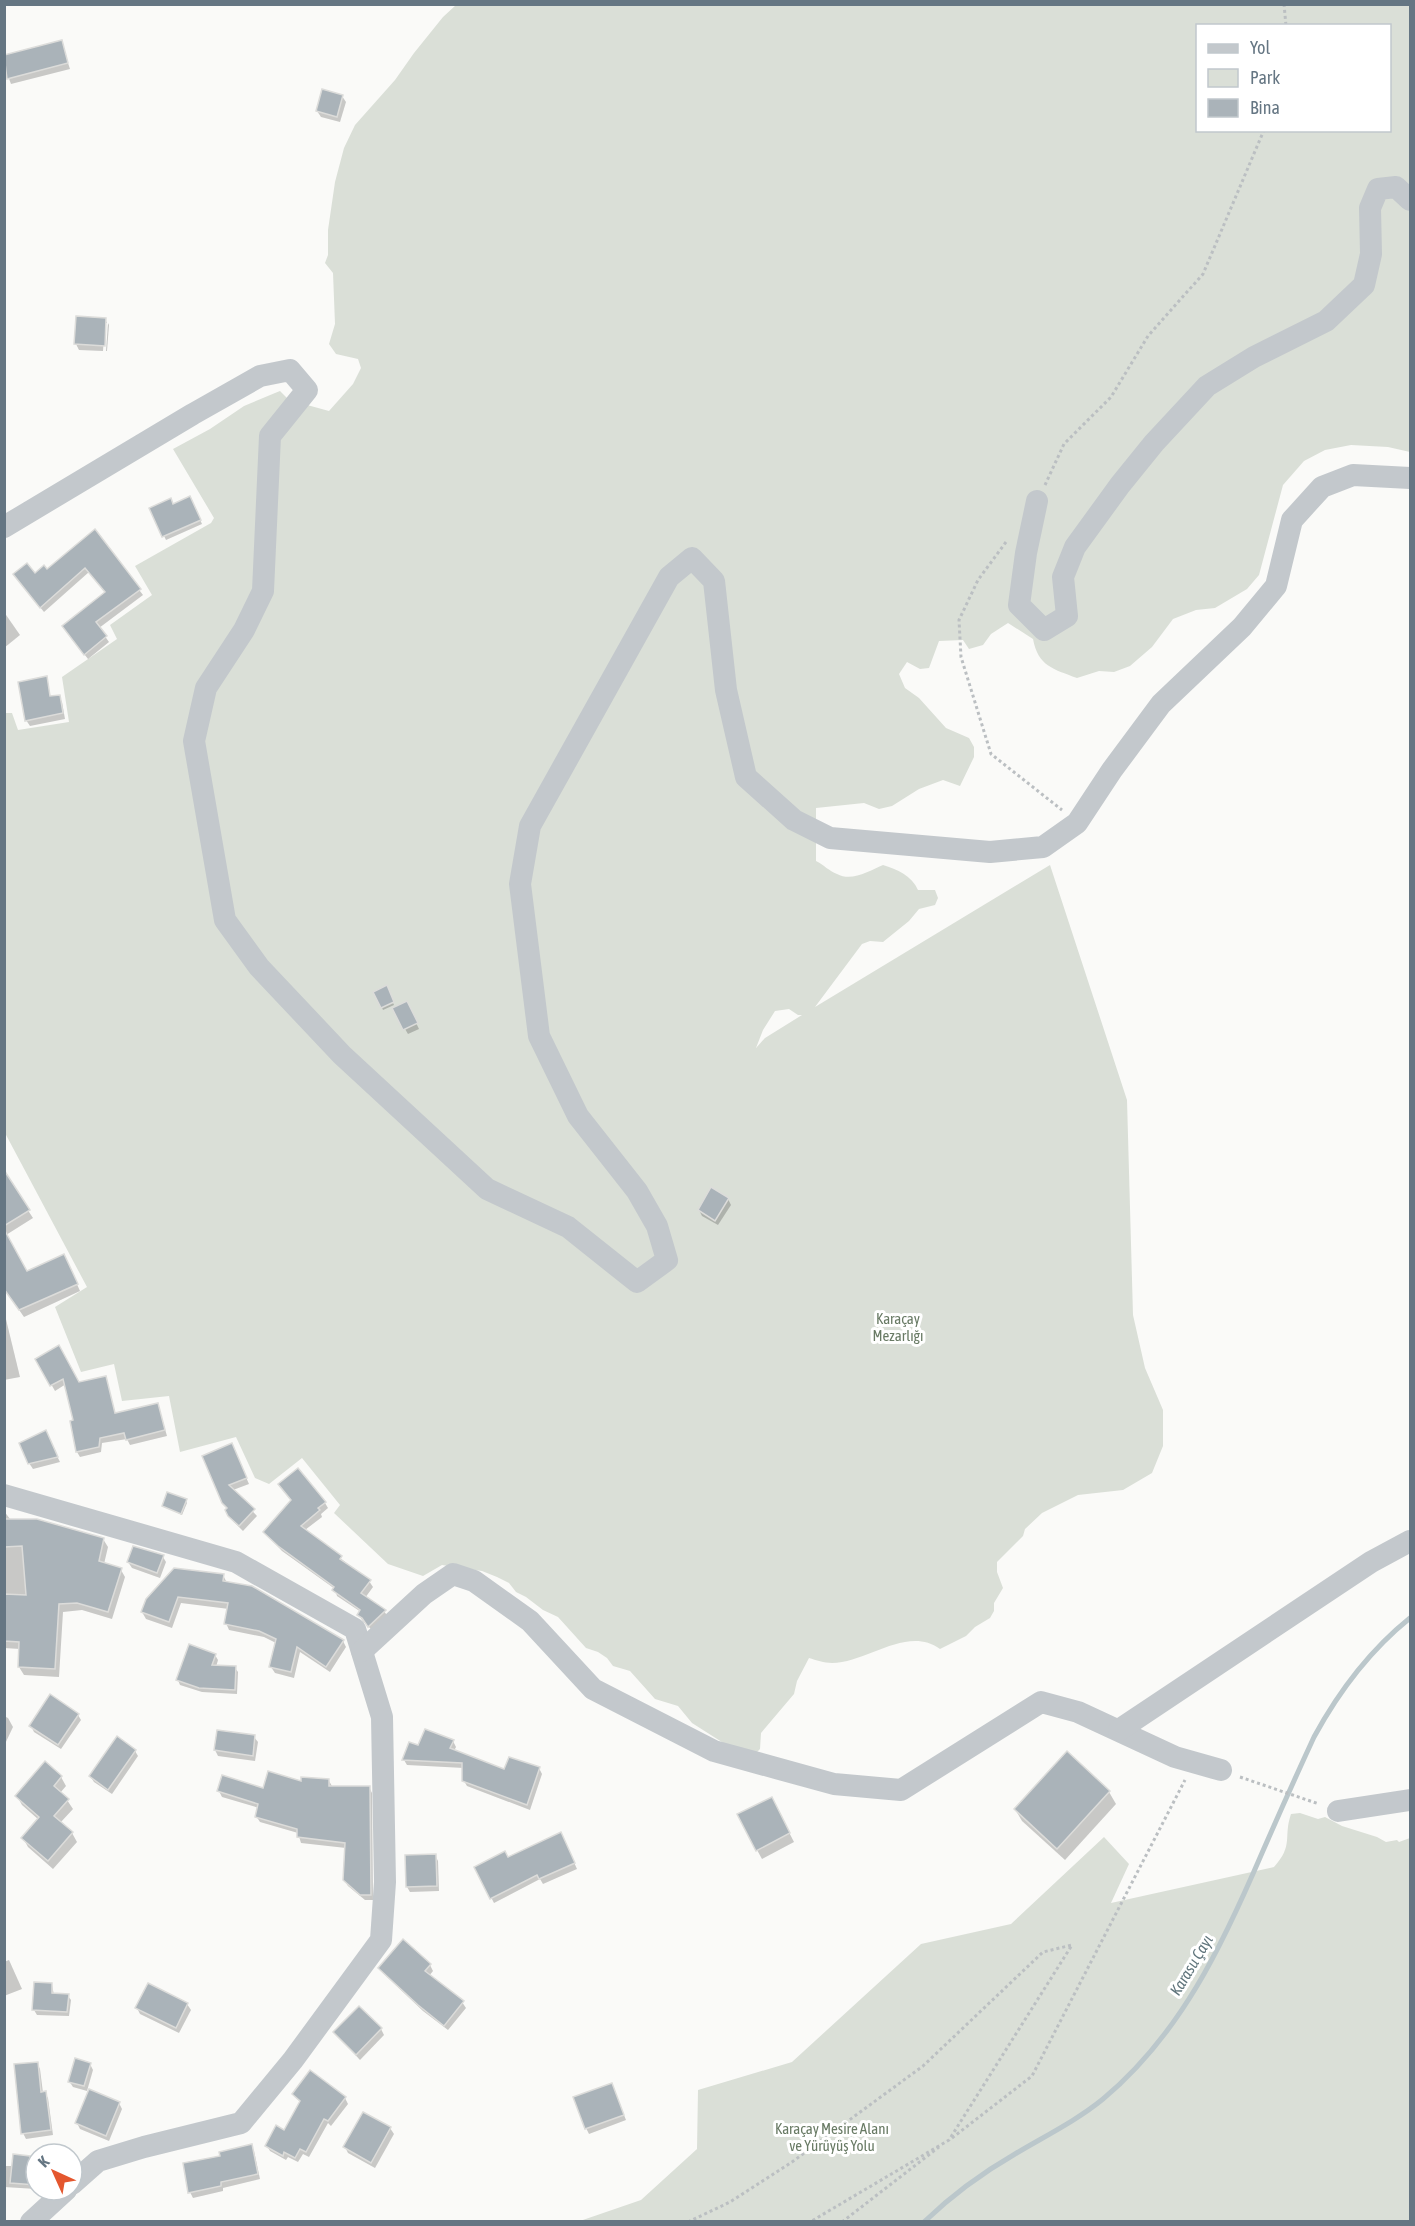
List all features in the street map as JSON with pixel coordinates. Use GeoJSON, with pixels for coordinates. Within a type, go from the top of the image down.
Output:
{"type":"FeatureCollection","features":[{"type":"Feature","properties":{"kind":"street"},"geometry":{"type":"LineString","coordinates":[[1037,501],[1026,554],[1019,605],[1044,630],[1067,616],[1063,577],[1075,547],[1154,443],[1207,386],[1254,357],[1326,321],[1364,285],[1371,254],[1370,208],[1378,189],[1396,187],[1410,200]]}},
{"type":"Feature","properties":{"kind":"street"},"geometry":{"type":"LineString","coordinates":[[4,527],[260,376],[290,370],[307,390],[270,436],[263,591],[244,630],[206,688],[194,741],[225,920],[259,967],[342,1055],[487,1189],[568,1227],[637,1282],[667,1260],[657,1226],[637,1191],[578,1116],[538,1036],[520,884],[530,826],[669,577],[692,558],[714,581],[726,690],[746,777],[794,820],[830,838],[990,852],[1043,847],[1077,823],[1112,770],[1161,704],[1242,627],[1276,586],[1292,520],[1322,487],[1353,475],[1410,478]]}},
{"type":"Feature","properties":{"kind":"street"},"geometry":{"type":"LineString","coordinates":[[4,1495],[236,1562],[355,1629],[382,1717],[385,1882],[381,1940],[293,2060],[241,2123],[98,2161],[84,2173]]}},
{"type":"Feature","properties":{"kind":"street"},"geometry":{"type":"LineString","coordinates":[[1119,1730],[1371,1562],[1410,1541]]}},
{"type":"Feature","properties":{"kind":"street"},"geometry":{"type":"LineString","coordinates":[[362,1652],[424,1594],[453,1574],[474,1581],[530,1621],[593,1689],[714,1751],[834,1784],[901,1790],[1041,1702],[1078,1712],[1174,1757],[1221,1770]]}},
{"type":"Feature","properties":{"kind":"street"},"geometry":{"type":"LineString","coordinates":[[1338,1811],[1410,1800]]}},
{"type":"Feature","properties":{"kind":"street"},"geometry":{"type":"LineString","coordinates":[[31,2222],[53,2202]]}},
{"type":"Feature","properties":{"kind":"path"},"geometry":{"type":"LineString","coordinates":[[1284,4],[1286,24]]}},
{"type":"Feature","properties":{"kind":"path"},"geometry":{"type":"LineString","coordinates":[[1037,501],[1064,444],[1111,398],[1148,336],[1203,274],[1263,132]]}},
{"type":"Feature","properties":{"kind":"path"},"geometry":{"type":"LineString","coordinates":[[1011,536],[978,580],[959,620],[961,657],[991,754],[1077,823]]}},
{"type":"Feature","properties":{"kind":"path"},"geometry":{"type":"LineString","coordinates":[[842,2222],[1032,2076],[1194,1762]]}},
{"type":"Feature","properties":{"kind":"path"},"geometry":{"type":"LineString","coordinates":[[1221,1770],[1338,1811]]}},
{"type":"Feature","properties":{"kind":"path"},"geometry":{"type":"LineString","coordinates":[[688,2222],[730,2202],[792,2162],[923,2066],[1043,1952],[1072,1945],[949,2140],[810,2222]]}},
{"type":"Feature","properties":{"kind":"green space","name":"Karaçay Mezarlığı"},"geometry":{"type":"Polygon","coordinates":[[[456,5],[1410,5],[1410,452],[1388,447],[1351,445],[1325,450],[1304,461],[1283,485],[1259,575],[1247,589],[1215,608],[1196,610],[1173,619],[1152,647],[1130,666],[1114,672],[1099,671],[1077,678],[1048,665],[1039,655],[1033,639],[1008,623],[991,634],[983,645],[969,649],[963,640],[939,641],[929,668],[920,669],[907,662],[899,674],[905,688],[919,698],[946,728],[969,738],[974,747],[974,757],[960,786],[943,780],[919,789],[892,806],[879,809],[864,803],[816,808],[816,861],[834,873],[849,877],[883,865],[903,874],[918,890],[935,890],[938,898],[935,905],[919,909],[909,921],[883,942],[870,941],[862,944],[815,1007],[1050,865],[1127,1100],[1133,1315],[1145,1368],[1163,1410],[1163,1446],[1152,1473],[1123,1490],[1078,1495],[1042,1513],[1025,1529],[1023,1536],[997,1562],[997,1572],[1003,1588],[994,1603],[994,1611],[990,1618],[966,1636],[940,1649],[927,1643],[914,1641],[845,1661],[829,1663],[809,1658],[797,1681],[794,1694],[761,1733],[760,1749],[754,1755],[725,1744],[692,1723],[678,1706],[655,1699],[630,1671],[613,1666],[598,1652],[586,1648],[558,1617],[516,1592],[509,1583],[482,1571],[442,1565],[423,1576],[388,1564],[334,1513],[340,1505],[302,1458],[269,1484],[255,1478],[236,1437],[180,1452],[169,1396],[122,1401],[114,1364],[81,1372],[55,1307],[87,1287],[5,1133],[4,713],[12,713],[18,730],[69,722],[62,677],[117,639],[110,625],[152,595],[135,566],[211,523],[214,518],[173,449],[210,429],[244,406],[280,391],[289,400],[329,411],[353,384],[361,368],[358,359],[336,354],[329,344],[335,324],[333,273],[325,263],[328,255],[328,230],[335,182],[344,148],[355,125],[395,80],[443,17],[456,5]],[[789,1009],[775,1011],[763,1030],[756,1048],[765,1038],[802,1015],[789,1009]]]}},
{"type":"Feature","properties":{"kind":"green space","name":"Karaçay Mesire Alanı ve Yürüyüş Yolu"},"geometry":{"type":"Polygon","coordinates":[[[1300,1813],[1318,1819],[1325,1817],[1342,1826],[1386,1842],[1397,1840],[1399,1842],[1410,1838],[1410,2221],[577,2222],[641,2200],[697,2149],[698,2090],[792,2062],[921,1944],[1011,1924],[1104,1837],[1129,1864],[1111,1903],[1274,1867],[1286,1847],[1291,1814],[1300,1813]]]}},
{"type":"Feature","properties":{"kind":"building"},"geometry":{"type":"Polygon","coordinates":[[[62,40],[68,63],[7,79],[4,55],[62,40]]]}},
{"type":"Feature","properties":{"kind":"building"},"geometry":{"type":"Polygon","coordinates":[[[322,89],[343,95],[337,117],[316,111],[322,89]]]}},
{"type":"Feature","properties":{"kind":"building"},"geometry":{"type":"Polygon","coordinates":[[[76,316],[106,318],[105,346],[74,344],[76,316]]]}},
{"type":"Feature","properties":{"kind":"building"},"geometry":{"type":"Polygon","coordinates":[[[190,496],[201,520],[162,537],[149,508],[171,498],[173,504],[190,496]]]}},
{"type":"Feature","properties":{"kind":"building"},"geometry":{"type":"Polygon","coordinates":[[[95,529],[141,589],[96,622],[107,636],[84,655],[62,626],[105,592],[85,568],[40,608],[13,574],[27,563],[35,573],[44,565],[47,569],[95,529]]]}},
{"type":"Feature","properties":{"kind":"building"},"geometry":{"type":"Polygon","coordinates":[[[47,676],[50,696],[60,695],[63,713],[25,721],[18,682],[47,676]]]}},
{"type":"Feature","properties":{"kind":"building"},"geometry":{"type":"Polygon","coordinates":[[[387,985],[394,1002],[381,1008],[373,992],[387,985]]]}},
{"type":"Feature","properties":{"kind":"building"},"geometry":{"type":"Polygon","coordinates":[[[407,1001],[418,1023],[403,1030],[392,1008],[407,1001]]]}},
{"type":"Feature","properties":{"kind":"building"},"geometry":{"type":"Polygon","coordinates":[[[4,1170],[30,1210],[4,1226],[4,1170]]]}},
{"type":"Feature","properties":{"kind":"building"},"geometry":{"type":"Polygon","coordinates":[[[711,1187],[729,1198],[715,1221],[698,1210],[711,1187]]]}},
{"type":"Feature","properties":{"kind":"building"},"geometry":{"type":"Polygon","coordinates":[[[4,1229],[27,1271],[64,1254],[78,1284],[19,1310],[4,1289],[4,1229]]]}},
{"type":"Feature","properties":{"kind":"building"},"geometry":{"type":"Polygon","coordinates":[[[59,1345],[79,1382],[106,1376],[115,1413],[158,1403],[165,1430],[126,1440],[124,1433],[100,1438],[99,1447],[76,1452],[70,1421],[73,1420],[63,1379],[50,1386],[35,1359],[59,1345]]]}},
{"type":"Feature","properties":{"kind":"building"},"geometry":{"type":"Polygon","coordinates":[[[46,1430],[58,1457],[28,1464],[19,1443],[46,1430]]]}},
{"type":"Feature","properties":{"kind":"building"},"geometry":{"type":"Polygon","coordinates":[[[232,1443],[247,1478],[229,1485],[255,1509],[239,1526],[228,1516],[225,1510],[227,1508],[222,1503],[202,1456],[232,1443]]]}},
{"type":"Feature","properties":{"kind":"building"},"geometry":{"type":"Polygon","coordinates":[[[298,1468],[326,1502],[301,1526],[342,1556],[340,1559],[371,1580],[361,1593],[386,1610],[368,1627],[357,1615],[360,1610],[332,1590],[334,1587],[278,1546],[263,1532],[291,1500],[278,1484],[298,1468]]]}},
{"type":"Feature","properties":{"kind":"building"},"geometry":{"type":"Polygon","coordinates":[[[167,1492],[187,1499],[181,1514],[162,1506],[167,1492]]]}},
{"type":"Feature","properties":{"kind":"building"},"geometry":{"type":"Polygon","coordinates":[[[4,1519],[37,1519],[104,1538],[99,1561],[122,1568],[108,1612],[77,1603],[59,1604],[55,1669],[18,1667],[19,1642],[4,1641],[4,1594],[26,1595],[22,1546],[4,1547],[4,1519]]]}},
{"type":"Feature","properties":{"kind":"building"},"geometry":{"type":"Polygon","coordinates":[[[133,1546],[164,1555],[157,1573],[127,1562],[133,1546]]]}},
{"type":"Feature","properties":{"kind":"building"},"geometry":{"type":"Polygon","coordinates":[[[174,1568],[224,1574],[223,1581],[252,1586],[344,1640],[326,1667],[297,1647],[291,1672],[269,1667],[276,1639],[259,1631],[224,1624],[228,1603],[178,1597],[169,1622],[141,1612],[146,1599],[174,1568]]]}},
{"type":"Feature","properties":{"kind":"building"},"geometry":{"type":"Polygon","coordinates":[[[189,1644],[216,1654],[212,1665],[236,1666],[235,1690],[199,1688],[176,1680],[189,1644]]]}},
{"type":"Feature","properties":{"kind":"building"},"geometry":{"type":"Polygon","coordinates":[[[50,1694],[79,1714],[58,1745],[29,1726],[50,1694]]]}},
{"type":"Feature","properties":{"kind":"building"},"geometry":{"type":"Polygon","coordinates":[[[425,1729],[454,1740],[450,1748],[504,1769],[509,1757],[540,1767],[527,1805],[462,1781],[462,1763],[402,1760],[409,1742],[418,1745],[425,1729]]]}},
{"type":"Feature","properties":{"kind":"building"},"geometry":{"type":"Polygon","coordinates":[[[217,1730],[255,1735],[253,1756],[214,1750],[217,1730]]]}},
{"type":"Feature","properties":{"kind":"building"},"geometry":{"type":"Polygon","coordinates":[[[117,1736],[136,1750],[108,1790],[89,1776],[117,1736]]]}},
{"type":"Feature","properties":{"kind":"building"},"geometry":{"type":"Polygon","coordinates":[[[1067,1751],[1110,1791],[1057,1849],[1014,1809],[1067,1751]]]}},
{"type":"Feature","properties":{"kind":"building"},"geometry":{"type":"Polygon","coordinates":[[[45,1761],[62,1776],[54,1786],[69,1799],[54,1816],[73,1832],[48,1861],[21,1838],[39,1817],[15,1796],[45,1761]]]}},
{"type":"Feature","properties":{"kind":"building"},"geometry":{"type":"Polygon","coordinates":[[[268,1771],[301,1781],[301,1777],[329,1779],[329,1786],[370,1786],[371,1895],[360,1895],[343,1880],[345,1843],[297,1837],[297,1829],[255,1817],[258,1804],[217,1791],[222,1775],[263,1788],[268,1771]]]}},
{"type":"Feature","properties":{"kind":"building"},"geometry":{"type":"Polygon","coordinates":[[[772,1797],[790,1833],[756,1851],[737,1814],[772,1797]]]}},
{"type":"Feature","properties":{"kind":"building"},"geometry":{"type":"Polygon","coordinates":[[[561,1832],[575,1863],[539,1879],[537,1875],[490,1899],[474,1867],[505,1851],[508,1857],[561,1832]]]}},
{"type":"Feature","properties":{"kind":"building"},"geometry":{"type":"Polygon","coordinates":[[[436,1854],[437,1886],[406,1887],[405,1855],[436,1854]]]}},
{"type":"Feature","properties":{"kind":"building"},"geometry":{"type":"Polygon","coordinates":[[[403,1939],[431,1964],[425,1971],[464,2001],[444,2026],[378,1968],[403,1939]]]}},
{"type":"Feature","properties":{"kind":"building"},"geometry":{"type":"Polygon","coordinates":[[[34,1982],[52,1983],[52,1993],[69,1994],[67,2012],[32,2010],[34,1982]]]}},
{"type":"Feature","properties":{"kind":"building"},"geometry":{"type":"Polygon","coordinates":[[[148,1983],[188,2003],[176,2028],[135,2008],[148,1983]]]}},
{"type":"Feature","properties":{"kind":"building"},"geometry":{"type":"Polygon","coordinates":[[[359,2006],[382,2028],[356,2055],[333,2032],[359,2006]]]}},
{"type":"Feature","properties":{"kind":"building"},"geometry":{"type":"Polygon","coordinates":[[[75,2058],[91,2063],[84,2086],[68,2082],[75,2058]]]}},
{"type":"Feature","properties":{"kind":"building"},"geometry":{"type":"Polygon","coordinates":[[[38,2062],[41,2092],[46,2091],[51,2130],[21,2134],[14,2064],[38,2062]]]}},
{"type":"Feature","properties":{"kind":"building"},"geometry":{"type":"Polygon","coordinates":[[[310,2070],[346,2097],[328,2121],[324,2119],[306,2152],[300,2149],[295,2158],[284,2152],[283,2156],[265,2146],[276,2125],[284,2130],[300,2101],[292,2094],[310,2070]]]}},
{"type":"Feature","properties":{"kind":"building"},"geometry":{"type":"Polygon","coordinates":[[[612,2083],[624,2115],[585,2129],[573,2097],[612,2083]]]}},
{"type":"Feature","properties":{"kind":"building"},"geometry":{"type":"Polygon","coordinates":[[[89,2089],[120,2102],[106,2136],[75,2123],[89,2089]]]}},
{"type":"Feature","properties":{"kind":"building"},"geometry":{"type":"Polygon","coordinates":[[[363,2112],[391,2127],[371,2163],[343,2147],[363,2112]]]}},
{"type":"Feature","properties":{"kind":"building"},"geometry":{"type":"Polygon","coordinates":[[[252,2144],[258,2174],[221,2182],[221,2186],[188,2193],[183,2163],[220,2156],[219,2152],[252,2144]]]}},
{"type":"Feature","properties":{"kind":"building"},"geometry":{"type":"Polygon","coordinates":[[[13,2154],[24,2155],[24,2184],[10,2183],[13,2154]]]}},
{"type":"Feature","properties":{"kind":"waterway","name":"Karasu Çayı"},"geometry":{"type":"LineString","coordinates":[[924,2222],[979,2177],[1093,2107],[1131,2074],[1155,2046],[1177,2017],[1215,1954],[1314,1737],[1324,1720],[1368,1658],[1410,1618]]}}]}
